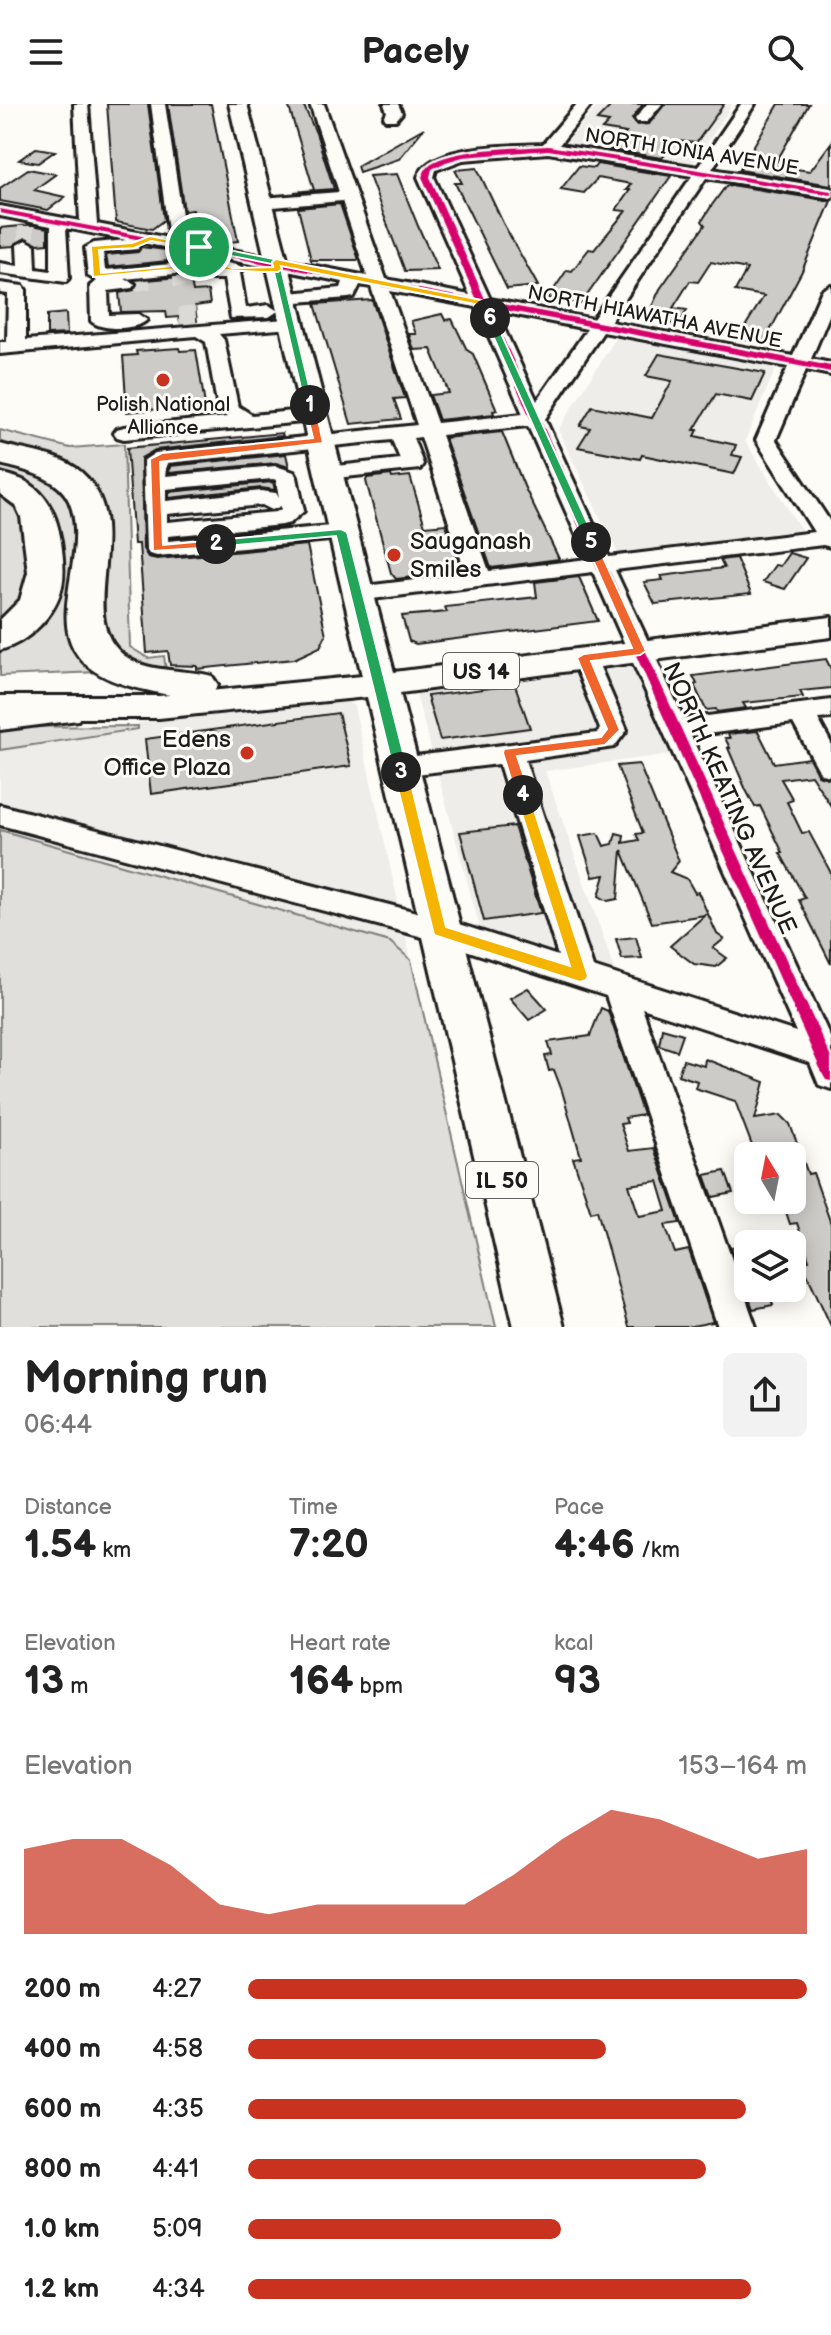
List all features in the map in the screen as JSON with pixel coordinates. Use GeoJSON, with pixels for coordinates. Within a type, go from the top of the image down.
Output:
{"type":"FeatureCollection","features":[{"type":"Feature","properties":{"kind":"highway"},"geometry":{"type":"LineString","coordinates":[[0,454],[36,464],[67,478],[86,498],[90,521],[85,619],[87,635],[101,658],[132,674],[198,685]]}},
{"type":"Feature","properties":{"kind":"highway"},"geometry":{"type":"LineString","coordinates":[[0,483],[22,493],[38,511],[46,575],[44,590],[36,606],[0,638]]}},
{"type":"Feature","properties":{"kind":"highway"},"geometry":{"type":"LineString","coordinates":[[0,717],[64,711]]}},
{"type":"Feature","properties":{"kind":"main road","name":"IL 50"},"geometry":{"type":"LineString","coordinates":[[238,104],[356,594],[539,1327]]}},
{"type":"Feature","properties":{"kind":"main road","name":"US 14"},"geometry":{"type":"LineString","coordinates":[[0,687],[198,685],[584,658],[635,642],[831,607]]}},
{"type":"Feature","properties":{"kind":"main road","name":"US 14"},"geometry":{"type":"LineString","coordinates":[[0,707],[64,711],[172,706],[376,674],[635,642],[831,627]]}},
{"type":"Feature","properties":{"kind":"street"},"geometry":{"type":"LineString","coordinates":[[81,104],[92,234]]}},
{"type":"Feature","properties":{"kind":"street"},"geometry":{"type":"LineString","coordinates":[[0,211],[26,221],[62,222],[92,234],[150,238],[175,248],[158,104]]}},
{"type":"Feature","properties":{"kind":"street"},"geometry":{"type":"LineString","coordinates":[[317,104],[480,579]]}},
{"type":"Feature","properties":{"kind":"street"},"geometry":{"type":"LineString","coordinates":[[548,148],[585,104]]}},
{"type":"Feature","properties":{"kind":"street"},"geometry":{"type":"LineString","coordinates":[[642,119],[655,104]]}},
{"type":"Feature","properties":{"kind":"street"},"geometry":{"type":"LineString","coordinates":[[124,433],[221,416],[316,428],[400,432],[535,419],[748,104]]}},
{"type":"Feature","properties":{"kind":"street","name":"NORTH IONIA AVENUE"},"geometry":{"type":"LineString","coordinates":[[548,148],[831,193]]}},
{"type":"Feature","properties":{"kind":"street","name":"NORTH KEATING AVENUE"},"geometry":{"type":"LineString","coordinates":[[548,148],[463,155],[443,160],[426,172],[635,642],[828,1062]]}},
{"type":"Feature","properties":{"kind":"street"},"geometry":{"type":"LineString","coordinates":[[262,203],[349,196]]}},
{"type":"Feature","properties":{"kind":"street"},"geometry":{"type":"LineString","coordinates":[[0,268],[60,278],[57,229],[62,222]]}},
{"type":"Feature","properties":{"kind":"street"},"geometry":{"type":"LineString","coordinates":[[150,238],[134,245],[94,248],[97,276],[215,265],[231,270]]}},
{"type":"Feature","properties":{"kind":"street"},"geometry":{"type":"LineString","coordinates":[[26,245],[27,273]]}},
{"type":"Feature","properties":{"kind":"street","name":"NORTH HIAWATHA AVENUE"},"geometry":{"type":"LineString","coordinates":[[175,248],[191,251],[199,247],[277,266],[831,369]]}},
{"type":"Feature","properties":{"kind":"street"},"geometry":{"type":"LineString","coordinates":[[209,324],[100,321],[99,286],[277,266]]}},
{"type":"Feature","properties":{"kind":"street"},"geometry":{"type":"LineString","coordinates":[[221,416],[209,324],[231,270]]}},
{"type":"Feature","properties":{"kind":"street"},"geometry":{"type":"LineString","coordinates":[[0,288],[17,290],[8,348],[209,324],[288,310],[348,293],[353,279]]}},
{"type":"Feature","properties":{"kind":"street"},"geometry":{"type":"LineString","coordinates":[[356,594],[830,538],[766,440],[831,290]]}},
{"type":"Feature","properties":{"kind":"street"},"geometry":{"type":"LineString","coordinates":[[316,428],[154,461],[157,549],[341,532]]}},
{"type":"Feature","properties":{"kind":"street"},"geometry":{"type":"LineString","coordinates":[[327,473],[412,464],[400,432]]}},
{"type":"Feature","properties":{"kind":"street"},"geometry":{"type":"LineString","coordinates":[[155,484],[276,472],[286,477],[293,511],[282,518],[156,520]]}},
{"type":"Feature","properties":{"kind":"street"},"geometry":{"type":"LineString","coordinates":[[156,520],[261,498],[268,498],[272,503]]}},
{"type":"Feature","properties":{"kind":"street"},"geometry":{"type":"LineString","coordinates":[[400,767],[605,741],[614,730],[584,658]]}},
{"type":"Feature","properties":{"kind":"street"},"geometry":{"type":"LineString","coordinates":[[675,729],[831,709]]}},
{"type":"Feature","properties":{"kind":"street"},"geometry":{"type":"LineString","coordinates":[[801,713],[831,767]]}},
{"type":"Feature","properties":{"kind":"street"},"geometry":{"type":"LineString","coordinates":[[509,753],[580,976]]}},
{"type":"Feature","properties":{"kind":"street"},"geometry":{"type":"LineString","coordinates":[[0,815],[440,930],[619,988],[828,1062]]}},
{"type":"Feature","properties":{"kind":"street"},"geometry":{"type":"LineString","coordinates":[[619,988],[737,1327]]}},
{"type":"Feature","properties":{"kind":"shaded area"},"geometry":{"type":"Polygon","coordinates":[[[599,104],[733,104],[693,164],[564,145],[599,104]]]}},
{"type":"Feature","properties":{"kind":"shaded area"},"geometry":{"type":"Polygon","coordinates":[[[616,338],[776,368],[745,441],[805,536],[620,558],[558,430],[616,338]]]}},
{"type":"Feature","properties":{"kind":"shaded area"},"geometry":{"type":"Polygon","coordinates":[[[0,430],[70,448],[124,444],[130,647],[148,658],[164,656],[166,670],[137,665],[105,651],[96,505],[0,448],[0,430]]]}},
{"type":"Feature","properties":{"kind":"shaded area"},"geometry":{"type":"Polygon","coordinates":[[[0,460],[30,467],[70,490],[99,672],[0,676],[0,647],[56,578],[0,477],[0,460]]]}},
{"type":"Feature","properties":{"kind":"shaded area"},"geometry":{"type":"Polygon","coordinates":[[[0,492],[22,508],[32,557],[24,602],[0,628],[0,492]]]}},
{"type":"Feature","properties":{"kind":"shaded area"},"geometry":{"type":"Polygon","coordinates":[[[628,665],[633,670],[672,754],[545,771],[615,971],[480,928],[416,694],[421,690],[628,665]]]}},
{"type":"Feature","properties":{"kind":"shaded area"},"geometry":{"type":"Polygon","coordinates":[[[343,699],[354,706],[411,960],[390,942],[0,830],[0,750],[138,728],[138,723],[343,699]]]}},
{"type":"Feature","properties":{"kind":"shaded area"},"geometry":{"type":"Polygon","coordinates":[[[138,726],[138,729],[0,750],[0,727],[138,726]]]}},
{"type":"Feature","properties":{"kind":"shaded area"},"geometry":{"type":"Polygon","coordinates":[[[0,830],[390,942],[411,960],[496,1327],[0,1327],[0,830]]]}},
{"type":"Feature","properties":{"kind":"building"},"geometry":{"type":"Polygon","coordinates":[[[107,104],[148,104],[164,220],[152,229],[116,222],[107,104]]]}},
{"type":"Feature","properties":{"kind":"building"},"geometry":{"type":"Polygon","coordinates":[[[168,104],[211,104],[238,241],[215,243],[213,232],[196,233],[193,210],[184,211],[168,104]]]}},
{"type":"Feature","properties":{"kind":"building"},"geometry":{"type":"Polygon","coordinates":[[[288,104],[303,104],[334,189],[294,192],[314,190],[288,104]]]}},
{"type":"Feature","properties":{"kind":"building"},"geometry":{"type":"Polygon","coordinates":[[[613,104],[643,104],[632,119],[637,125],[649,124],[665,104],[724,104],[696,143],[678,141],[662,158],[610,150],[626,133],[602,129],[609,122],[597,120],[613,104]]]}},
{"type":"Feature","properties":{"kind":"building"},"geometry":{"type":"Polygon","coordinates":[[[779,104],[809,104],[774,166],[810,171],[831,143],[831,185],[739,170],[779,104]]]}},
{"type":"Feature","properties":{"kind":"building"},"geometry":{"type":"Polygon","coordinates":[[[424,128],[399,159],[359,172],[357,166],[424,128]]]}},
{"type":"Feature","properties":{"kind":"building"},"geometry":{"type":"Polygon","coordinates":[[[36,148],[55,151],[38,163],[19,160],[36,148]]]}},
{"type":"Feature","properties":{"kind":"building"},"geometry":{"type":"Polygon","coordinates":[[[597,164],[671,176],[581,304],[548,298],[567,270],[572,271],[589,249],[594,250],[626,211],[616,210],[631,184],[598,178],[584,193],[561,189],[579,166],[594,168],[597,164]]]}},
{"type":"Feature","properties":{"kind":"building"},"geometry":{"type":"Polygon","coordinates":[[[477,168],[538,286],[507,289],[455,183],[462,183],[455,170],[477,168]]]}},
{"type":"Feature","properties":{"kind":"building"},"geometry":{"type":"Polygon","coordinates":[[[28,169],[56,174],[34,190],[65,197],[48,210],[0,201],[0,188],[28,169]]]}},
{"type":"Feature","properties":{"kind":"building"},"geometry":{"type":"Polygon","coordinates":[[[397,174],[438,270],[405,271],[369,176],[397,174]]]}},
{"type":"Feature","properties":{"kind":"building"},"geometry":{"type":"Polygon","coordinates":[[[730,185],[831,201],[802,271],[764,342],[738,338],[764,296],[735,291],[747,269],[711,262],[698,282],[690,281],[673,308],[687,310],[679,325],[646,319],[660,289],[705,225],[702,221],[712,205],[730,185]]]}},
{"type":"Feature","properties":{"kind":"building"},"geometry":{"type":"Polygon","coordinates":[[[340,204],[359,260],[311,260],[298,208],[340,204]]]}},
{"type":"Feature","properties":{"kind":"building"},"geometry":{"type":"Polygon","coordinates":[[[32,225],[48,228],[48,243],[38,244],[25,237],[14,246],[0,247],[0,228],[32,225]]]}},
{"type":"Feature","properties":{"kind":"building"},"geometry":{"type":"Polygon","coordinates":[[[141,247],[167,250],[168,261],[108,267],[106,255],[138,252],[141,247]]]}},
{"type":"Feature","properties":{"kind":"building"},"geometry":{"type":"Polygon","coordinates":[[[190,276],[193,292],[208,291],[210,304],[195,306],[197,321],[180,322],[179,317],[167,318],[166,311],[121,312],[119,293],[134,290],[136,281],[190,276]]]}},
{"type":"Feature","properties":{"kind":"building"},"geometry":{"type":"Polygon","coordinates":[[[372,300],[405,398],[394,399],[401,419],[351,424],[315,304],[372,300]]]}},
{"type":"Feature","properties":{"kind":"building"},"geometry":{"type":"Polygon","coordinates":[[[66,313],[67,334],[47,335],[47,315],[66,313]]]}},
{"type":"Feature","properties":{"kind":"building"},"geometry":{"type":"Polygon","coordinates":[[[442,314],[445,320],[452,319],[467,350],[473,354],[497,410],[493,411],[494,414],[439,420],[430,395],[449,393],[431,349],[414,350],[409,334],[416,334],[411,321],[442,314]]]}},
{"type":"Feature","properties":{"kind":"building","name":"Polish National Alliance"},"geometry":{"type":"Polygon","coordinates":[[[179,348],[180,351],[196,350],[205,405],[127,412],[123,356],[137,355],[136,351],[179,348]]]}},
{"type":"Feature","properties":{"kind":"building"},"geometry":{"type":"Polygon","coordinates":[[[659,354],[765,373],[752,401],[716,394],[694,430],[698,430],[695,436],[736,445],[732,455],[742,457],[734,474],[642,455],[640,459],[578,447],[590,428],[580,426],[592,406],[652,418],[672,381],[646,376],[659,354]]]}},
{"type":"Feature","properties":{"kind":"building"},"geometry":{"type":"Polygon","coordinates":[[[502,432],[559,559],[491,568],[445,438],[502,432]]]}},
{"type":"Feature","properties":{"kind":"building"},"geometry":{"type":"Polygon","coordinates":[[[282,433],[283,436],[155,450],[141,458],[143,549],[148,557],[157,559],[307,545],[326,635],[320,647],[294,659],[197,669],[197,666],[170,665],[168,651],[147,653],[139,544],[134,544],[127,448],[282,433]]]}},
{"type":"Feature","properties":{"kind":"building"},"geometry":{"type":"Polygon","coordinates":[[[286,454],[289,467],[276,463],[169,473],[170,466],[286,454]]]}},
{"type":"Feature","properties":{"kind":"building"},"geometry":{"type":"Polygon","coordinates":[[[391,475],[392,478],[410,476],[425,526],[446,524],[462,571],[396,579],[391,573],[366,481],[367,478],[391,475]]]}},
{"type":"Feature","properties":{"kind":"building"},"geometry":{"type":"Polygon","coordinates":[[[273,482],[275,490],[261,488],[169,498],[169,492],[273,482]]]}},
{"type":"Feature","properties":{"kind":"building"},"geometry":{"type":"Polygon","coordinates":[[[789,553],[806,558],[785,589],[763,582],[775,565],[780,566],[789,553]]]}},
{"type":"Feature","properties":{"kind":"building"},"geometry":{"type":"Polygon","coordinates":[[[736,558],[751,594],[655,604],[644,582],[663,580],[661,576],[724,568],[720,560],[736,558]]]}},
{"type":"Feature","properties":{"kind":"building"},"geometry":{"type":"Polygon","coordinates":[[[579,577],[598,621],[416,644],[409,641],[402,616],[447,612],[445,607],[537,597],[535,582],[579,577]]]}},
{"type":"Feature","properties":{"kind":"building"},"geometry":{"type":"Polygon","coordinates":[[[826,659],[831,669],[831,688],[800,691],[803,697],[743,703],[746,708],[717,712],[716,709],[706,710],[694,685],[697,684],[693,676],[826,659]]]}},
{"type":"Feature","properties":{"kind":"building"},"geometry":{"type":"Polygon","coordinates":[[[515,685],[530,728],[440,740],[427,696],[515,685]]]}},
{"type":"Feature","properties":{"kind":"building","name":"Edens Office Plaza"},"geometry":{"type":"Polygon","coordinates":[[[338,713],[351,766],[151,794],[145,739],[338,713]]]}},
{"type":"Feature","properties":{"kind":"building"},"geometry":{"type":"Polygon","coordinates":[[[758,731],[774,763],[809,758],[818,775],[831,779],[831,806],[811,775],[781,779],[793,800],[787,802],[802,833],[809,832],[831,873],[831,964],[799,900],[805,898],[780,853],[783,853],[760,806],[755,807],[746,790],[725,738],[730,738],[728,734],[758,731]]]}},
{"type":"Feature","properties":{"kind":"building"},"geometry":{"type":"Polygon","coordinates":[[[639,764],[679,861],[670,872],[687,879],[695,893],[698,892],[717,934],[724,939],[713,948],[727,958],[716,967],[694,964],[670,946],[705,915],[652,923],[622,850],[618,899],[608,901],[599,896],[605,875],[593,877],[580,836],[598,833],[604,846],[613,844],[616,833],[624,835],[623,843],[639,840],[636,834],[643,833],[617,766],[639,764]]]}},
{"type":"Feature","properties":{"kind":"building"},"geometry":{"type":"Polygon","coordinates":[[[514,826],[541,913],[484,921],[460,832],[514,826]]]}},
{"type":"Feature","properties":{"kind":"building"},"geometry":{"type":"Polygon","coordinates":[[[636,937],[642,958],[622,959],[616,939],[636,937]]]}},
{"type":"Feature","properties":{"kind":"building"},"geometry":{"type":"Polygon","coordinates":[[[528,988],[547,1009],[529,1020],[510,998],[528,988]]]}},
{"type":"Feature","properties":{"kind":"building"},"geometry":{"type":"Polygon","coordinates":[[[601,1008],[608,1011],[643,1115],[625,1118],[627,1123],[620,1124],[629,1151],[654,1148],[680,1223],[665,1225],[675,1253],[689,1250],[713,1322],[687,1327],[629,1327],[597,1210],[591,1212],[573,1158],[581,1157],[562,1091],[554,1070],[549,1071],[545,1056],[552,1055],[548,1042],[590,1036],[601,1008]],[[658,1181],[629,1185],[639,1216],[667,1211],[658,1181]]]}},
{"type":"Feature","properties":{"kind":"building"},"geometry":{"type":"Polygon","coordinates":[[[662,1028],[683,1034],[677,1051],[659,1045],[662,1028]]]}},
{"type":"Feature","properties":{"kind":"building"},"geometry":{"type":"Polygon","coordinates":[[[705,1059],[765,1082],[755,1119],[781,1115],[790,1124],[796,1142],[751,1142],[735,1101],[695,1088],[697,1081],[678,1075],[683,1060],[704,1066],[705,1059]]]}},
{"type":"Feature","properties":{"kind":"building"},"geometry":{"type":"Polygon","coordinates":[[[806,1168],[808,1174],[813,1173],[831,1224],[831,1326],[806,1272],[806,1260],[809,1260],[806,1230],[799,1230],[797,1223],[790,1224],[787,1214],[806,1214],[806,1168]]]}},
{"type":"Feature","properties":{"kind":"building"},"geometry":{"type":"Polygon","coordinates":[[[725,1171],[733,1193],[713,1197],[705,1175],[725,1171]]]}},
{"type":"Feature","properties":{"kind":"building"},"geometry":{"type":"Polygon","coordinates":[[[751,1302],[772,1302],[773,1305],[753,1309],[751,1302]]]}},
{"type":"Feature","properties":{"kind":"tunnel"},"geometry":{"type":"LineString","coordinates":[[26,226],[26,245]]}},
{"type":"Feature","properties":{"kind":"tunnel"},"geometry":{"type":"LineString","coordinates":[[173,279],[191,278]]}},
{"type":"Feature","properties":{"kind":"tunnel"},"geometry":{"type":"LineString","coordinates":[[134,283],[150,281]]}},
{"type":"Feature","properties":{"kind":"tunnel"},"geometry":{"type":"LineString","coordinates":[[179,318],[196,317]]}},
{"type":"Feature","properties":{"kind":"cycle path"},"geometry":{"type":"LineString","coordinates":[[831,193],[548,148],[463,155],[443,160],[429,168],[426,177],[831,1075]]}},
{"type":"Feature","properties":{"kind":"cycle path"},"geometry":{"type":"LineString","coordinates":[[0,211],[831,369]]}},
{"type":"Feature","properties":{"kind":"place","name":"Polish National Alliance"},"geometry":{"type":"Point","coordinates":[163,380]}},
{"type":"Feature","properties":{"kind":"place","name":"Sauganash Smiles"},"geometry":{"type":"Point","coordinates":[394,555]}},
{"type":"Feature","properties":{"kind":"place","name":"Edens Office Plaza"},"geometry":{"type":"Point","coordinates":[247,753]}},
{"type":"Feature","properties":{"kind":"route"},"geometry":{"type":"LineString","coordinates":[[199,247],[150,238],[134,245],[94,248],[97,276],[215,265],[231,270],[278,269],[276,262],[483,303],[640,651],[584,658],[614,730],[605,741],[509,753],[580,976],[440,930],[341,532],[157,549],[154,461],[162,457],[319,440],[291,322],[287,309],[285,298],[278,269],[276,262],[199,247]]}}]}
